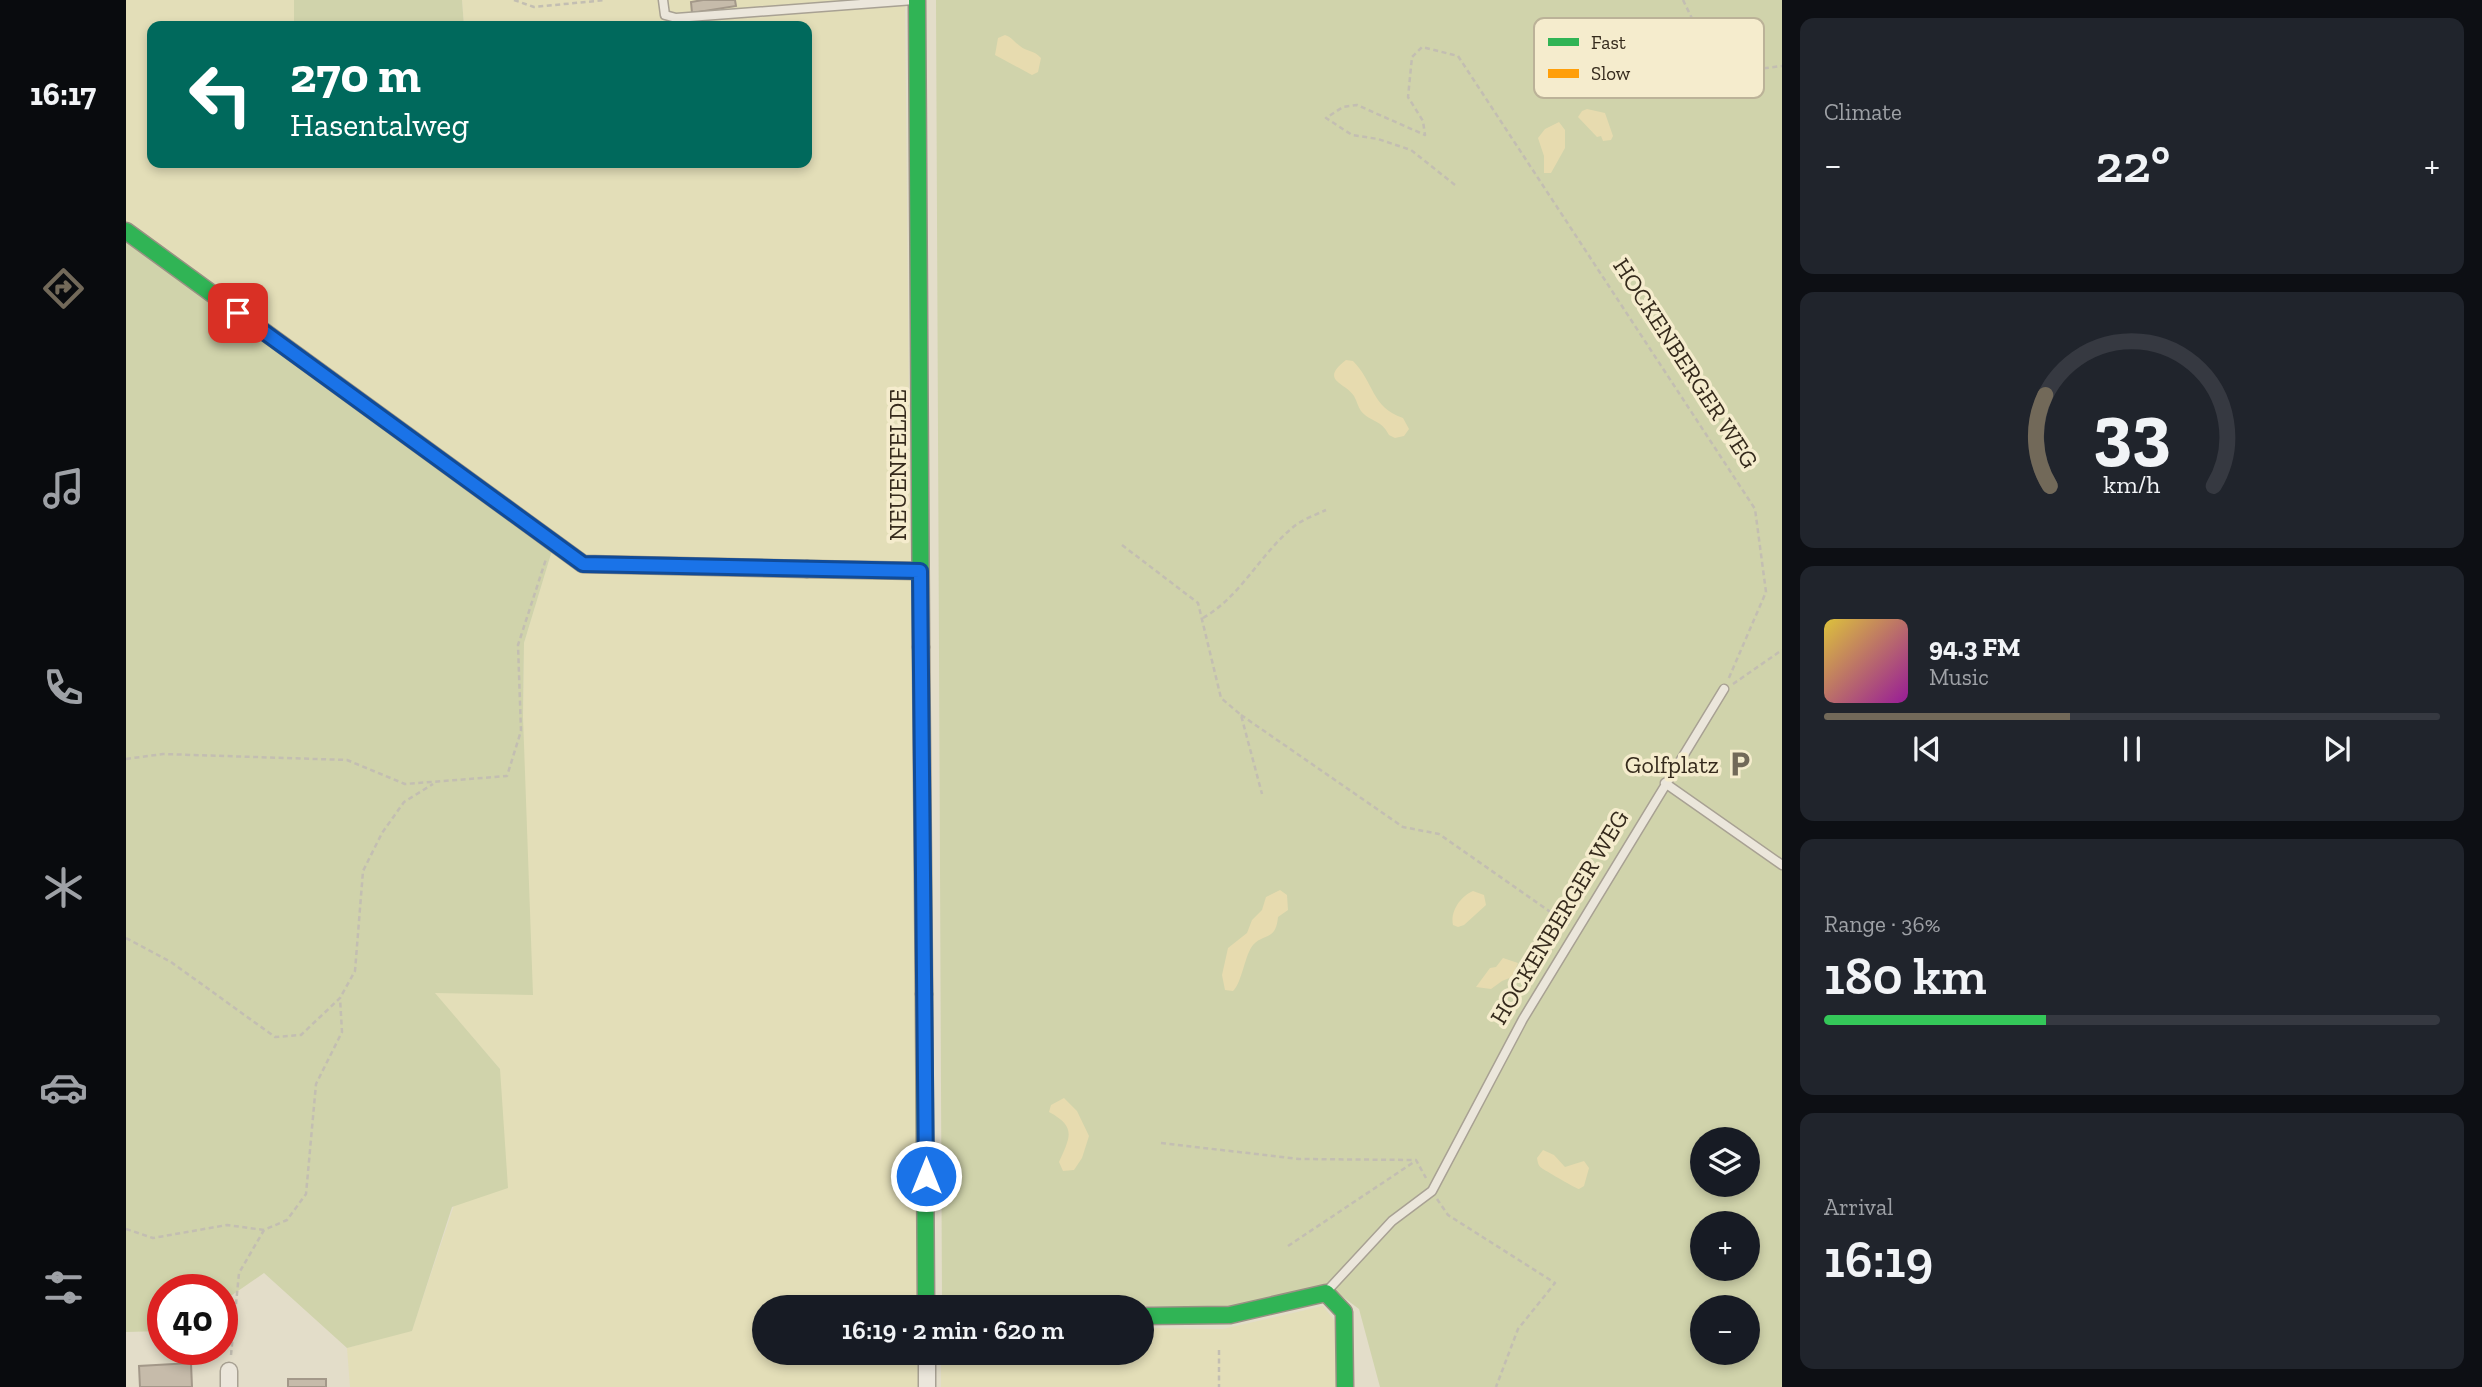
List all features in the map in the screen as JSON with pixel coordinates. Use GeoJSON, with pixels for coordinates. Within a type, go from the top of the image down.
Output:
{"type":"FeatureCollection","features":[{"type":"Feature","properties":{"kind":"street","name":"NEUENFELDE"},"geometry":{"type":"LineString","coordinates":[[917,0],[926,1295]]}},
{"type":"Feature","properties":{"kind":"street"},"geometry":{"type":"LineString","coordinates":[[126,231],[583,564],[920,571]]}},
{"type":"Feature","properties":{"kind":"street"},"geometry":{"type":"LineString","coordinates":[[1154,1316],[1230,1315],[1326,1293],[1344,1312],[1345,1387]]}},
{"type":"Feature","properties":{"kind":"street"},"geometry":{"type":"LineString","coordinates":[[927,1365],[927,1387]]}},
{"type":"Feature","properties":{"kind":"lane"},"geometry":{"type":"LineString","coordinates":[[663,0],[665,21]]}},
{"type":"Feature","properties":{"kind":"lane"},"geometry":{"type":"LineString","coordinates":[[665,15],[717,16],[788,4],[917,0]]}},
{"type":"Feature","properties":{"kind":"lane","name":"HOCKENBERGER WEG"},"geometry":{"type":"LineString","coordinates":[[1326,1293],[1392,1221],[1433,1191],[1523,1019],[1724,689]]}},
{"type":"Feature","properties":{"kind":"lane"},"geometry":{"type":"LineString","coordinates":[[1665,783],[1782,865]]}},
{"type":"Feature","properties":{"kind":"path"},"geometry":{"type":"LineString","coordinates":[[514,0],[534,7],[606,0]]}},
{"type":"Feature","properties":{"kind":"path"},"geometry":{"type":"LineString","coordinates":[[1683,0],[1692,18]]}},
{"type":"Feature","properties":{"kind":"path","name":"HOCKENBERGER WEG"},"geometry":{"type":"LineString","coordinates":[[1455,185],[1411,150],[1378,139],[1352,135],[1326,118],[1343,107],[1357,105],[1424,135],[1423,121],[1409,97],[1412,57],[1422,47],[1458,56],[1755,509],[1766,592],[1724,689]]}},
{"type":"Feature","properties":{"kind":"path"},"geometry":{"type":"LineString","coordinates":[[1764,68],[1782,66]]}},
{"type":"Feature","properties":{"kind":"path"},"geometry":{"type":"LineString","coordinates":[[1203,618],[1219,609],[1238,590],[1256,565],[1294,527],[1326,509]]}},
{"type":"Feature","properties":{"kind":"path"},"geometry":{"type":"LineString","coordinates":[[126,938],[171,962],[275,1037],[301,1035],[340,998],[355,971],[363,872],[382,833],[404,802],[434,783],[507,776],[521,731],[518,645],[552,542]]}},
{"type":"Feature","properties":{"kind":"path"},"geometry":{"type":"LineString","coordinates":[[1122,545],[1198,603],[1221,698],[1241,715],[1404,827],[1439,834],[1570,926],[1578,928]]}},
{"type":"Feature","properties":{"kind":"path"},"geometry":{"type":"LineString","coordinates":[[1724,689],[1782,650]]}},
{"type":"Feature","properties":{"kind":"path"},"geometry":{"type":"LineString","coordinates":[[1241,715],[1262,794]]}},
{"type":"Feature","properties":{"kind":"path"},"geometry":{"type":"LineString","coordinates":[[126,759],[163,754],[346,760],[405,784],[458,781]]}},
{"type":"Feature","properties":{"kind":"path"},"geometry":{"type":"LineString","coordinates":[[126,1229],[153,1238],[227,1225],[264,1230],[287,1220],[306,1194],[316,1084],[342,1032],[340,998]]}},
{"type":"Feature","properties":{"kind":"path"},"geometry":{"type":"LineString","coordinates":[[1161,1143],[1299,1159],[1416,1160]]}},
{"type":"Feature","properties":{"kind":"path"},"geometry":{"type":"LineString","coordinates":[[1416,1160],[1448,1214],[1555,1283],[1518,1329],[1496,1387]]}},
{"type":"Feature","properties":{"kind":"path"},"geometry":{"type":"LineString","coordinates":[[1288,1246],[1416,1160]]}},
{"type":"Feature","properties":{"kind":"path"},"geometry":{"type":"LineString","coordinates":[[229,1379],[239,1273],[264,1230]]}},
{"type":"Feature","properties":{"kind":"path"},"geometry":{"type":"LineString","coordinates":[[1219,1350],[1220,1387]]}},
{"type":"Feature","properties":{"kind":"shaded area"},"geometry":{"type":"Polygon","coordinates":[[[126,0],[294,0],[294,21],[147,21],[147,168],[812,168],[812,21],[464,21],[462,0],[905,0],[918,1295],[752,1295],[752,1365],[918,1365],[919,1387],[350,1387],[347,1348],[412,1330],[500,1069],[434,993],[523,717],[524,643],[554,544],[126,241],[126,0]]]}},
{"type":"Feature","properties":{"kind":"shaded area"},"geometry":{"type":"Polygon","coordinates":[[[1323,1306],[1342,1330],[1341,1387],[941,1387],[941,1365],[1154,1365],[1154,1328],[1223,1329],[1323,1306]]]}},
{"type":"Feature","properties":{"kind":"green space"},"geometry":{"type":"Polygon","coordinates":[[[294,0],[462,0],[464,21],[294,21],[294,0]]]}},
{"type":"Feature","properties":{"kind":"green space"},"geometry":{"type":"Polygon","coordinates":[[[936,0],[1782,0],[1782,1387],[1380,1387],[1359,1309],[1327,1285],[1227,1307],[1154,1306],[1154,1295],[942,1295],[936,0]]]}},
{"type":"Feature","properties":{"kind":"green space"},"geometry":{"type":"Polygon","coordinates":[[[126,241],[554,544],[524,643],[523,717],[533,995],[435,993],[500,1069],[508,1188],[452,1207],[412,1331],[347,1348],[264,1273],[238,1291],[238,1274],[147,1274],[147,1331],[126,1332],[126,241]]]}},
{"type":"Feature","properties":{"kind":"sand"},"geometry":{"type":"Polygon","coordinates":[[[1005,35],[1041,58],[1038,72],[1032,75],[995,55],[998,38],[1005,35]]]}},
{"type":"Feature","properties":{"kind":"sand"},"geometry":{"type":"Polygon","coordinates":[[[1587,109],[1605,113],[1613,136],[1611,140],[1603,141],[1601,136],[1597,137],[1578,117],[1587,109]]]}},
{"type":"Feature","properties":{"kind":"sand"},"geometry":{"type":"Polygon","coordinates":[[[1559,122],[1565,130],[1565,148],[1551,173],[1544,173],[1544,156],[1538,138],[1545,129],[1559,122]]]}},
{"type":"Feature","properties":{"kind":"sand"},"geometry":{"type":"Polygon","coordinates":[[[1346,360],[1353,361],[1360,369],[1379,401],[1403,418],[1409,429],[1404,436],[1395,438],[1389,435],[1383,426],[1361,411],[1350,391],[1336,381],[1335,373],[1346,360]]]}},
{"type":"Feature","properties":{"kind":"sand"},"geometry":{"type":"Polygon","coordinates":[[[1280,890],[1287,895],[1288,910],[1278,917],[1272,933],[1253,945],[1233,991],[1225,990],[1222,975],[1228,948],[1247,933],[1252,920],[1262,910],[1266,897],[1280,890]]]}},
{"type":"Feature","properties":{"kind":"sand"},"geometry":{"type":"Polygon","coordinates":[[[1473,891],[1484,895],[1486,905],[1464,925],[1453,925],[1453,914],[1457,905],[1464,896],[1473,891]]]}},
{"type":"Feature","properties":{"kind":"sand"},"geometry":{"type":"Polygon","coordinates":[[[1503,958],[1518,963],[1512,977],[1491,989],[1476,987],[1490,968],[1496,967],[1503,958]]]}},
{"type":"Feature","properties":{"kind":"sand"},"geometry":{"type":"Polygon","coordinates":[[[1064,1098],[1077,1111],[1089,1136],[1082,1158],[1074,1170],[1063,1171],[1059,1162],[1069,1133],[1064,1123],[1049,1112],[1051,1105],[1064,1098]]]}},
{"type":"Feature","properties":{"kind":"sand"},"geometry":{"type":"Polygon","coordinates":[[[1543,1150],[1554,1155],[1565,1167],[1584,1161],[1589,1168],[1584,1186],[1579,1189],[1541,1168],[1537,1158],[1543,1150]]]}},
{"type":"Feature","properties":{"kind":"building"},"geometry":{"type":"Polygon","coordinates":[[[735,0],[736,6],[692,13],[691,2],[735,0]]]}},
{"type":"Feature","properties":{"kind":"building"},"geometry":{"type":"Polygon","coordinates":[[[191,1365],[192,1387],[140,1387],[139,1366],[191,1365]]]}},
{"type":"Feature","properties":{"kind":"building"},"geometry":{"type":"Polygon","coordinates":[[[288,1379],[326,1379],[326,1387],[288,1387],[288,1379]]]}},
{"type":"Feature","properties":{"kind":"traffic: fast"},"geometry":{"type":"LineString","coordinates":[[917,0],[921,647]]}},
{"type":"Feature","properties":{"kind":"traffic: fast"},"geometry":{"type":"LineString","coordinates":[[126,231],[583,564],[807,569]]}},
{"type":"Feature","properties":{"kind":"traffic: fast"},"geometry":{"type":"LineString","coordinates":[[924,994],[926,1295]]}},
{"type":"Feature","properties":{"kind":"traffic: fast"},"geometry":{"type":"LineString","coordinates":[[1154,1316],[1230,1315],[1326,1293],[1344,1312],[1345,1387]]}},
{"type":"Feature","properties":{"kind":"traffic: slow"},"geometry":{"type":"LineString","coordinates":[[807,569],[920,571]]}},
{"type":"Feature","properties":{"kind":"traffic: slow"},"geometry":{"type":"LineString","coordinates":[[921,647],[924,994]]}},
{"type":"Feature","properties":{"kind":"place","name":"Golfplatz"},"geometry":{"type":"Point","coordinates":[1740,764]}},
{"type":"Feature","properties":{"kind":"route"},"geometry":{"type":"LineString","coordinates":[[238,313],[583,564],[920,571],[926,1176]]}}]}
